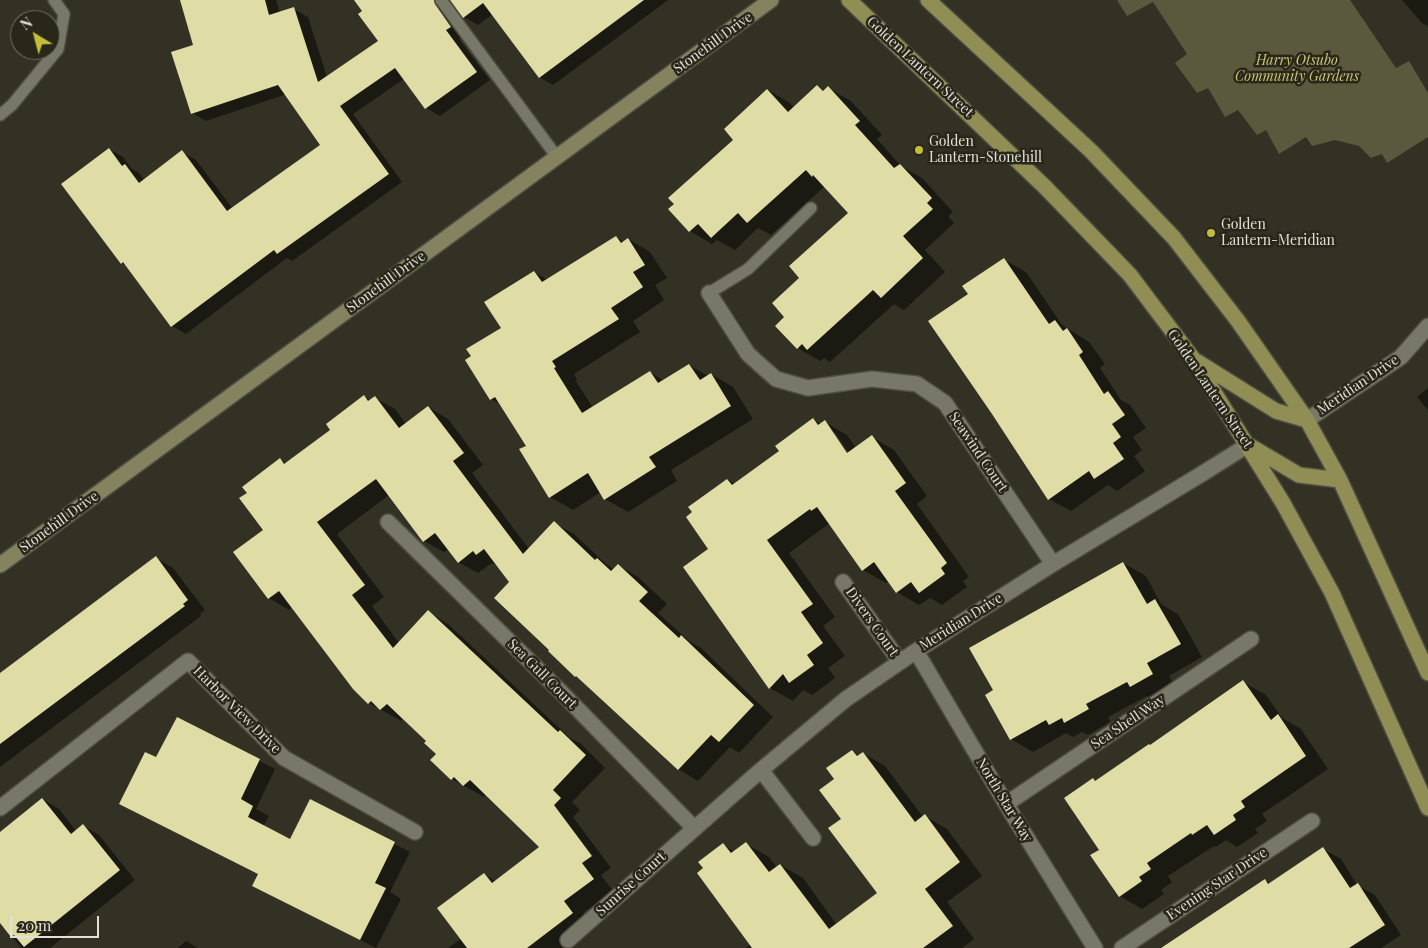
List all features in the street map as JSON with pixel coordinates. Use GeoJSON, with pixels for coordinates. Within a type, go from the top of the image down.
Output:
{"type":"FeatureCollection","features":[{"type":"Feature","properties":{"kind":"main road","name":"Stonehill Drive"},"geometry":{"type":"LineString","coordinates":[[0,565],[771,0]]}},
{"type":"Feature","properties":{"kind":"main road","name":"Golden Lantern Street"},"geometry":{"type":"LineString","coordinates":[[849,0],[981,124],[1130,275],[1194,360],[1283,503],[1332,594],[1428,808]]}},
{"type":"Feature","properties":{"kind":"main road"},"geometry":{"type":"LineString","coordinates":[[928,0],[1091,151],[1174,238],[1238,321],[1307,420],[1340,480],[1428,673]]}},
{"type":"Feature","properties":{"kind":"main road"},"geometry":{"type":"LineString","coordinates":[[1194,360],[1276,411],[1307,420]]}},
{"type":"Feature","properties":{"kind":"main road"},"geometry":{"type":"LineString","coordinates":[[1248,445],[1299,475],[1340,480]]}},
{"type":"Feature","properties":{"kind":"street","name":"Seawind Court"},"geometry":{"type":"LineString","coordinates":[[709,293],[748,354],[776,379],[808,388],[872,379],[917,384],[945,403],[1053,564]]}},
{"type":"Feature","properties":{"kind":"street","name":"Meridian Drive"},"geometry":{"type":"LineString","coordinates":[[1307,420],[1401,357],[1428,326]]}},
{"type":"Feature","properties":{"kind":"street","name":"Meridian Drive"},"geometry":{"type":"LineString","coordinates":[[694,828],[846,699],[916,651],[1053,564],[1248,445]]}},
{"type":"Feature","properties":{"kind":"street","name":"Sea Gull Court"},"geometry":{"type":"LineString","coordinates":[[388,522],[561,692],[694,828]]}},
{"type":"Feature","properties":{"kind":"street","name":"Divers Court"},"geometry":{"type":"LineString","coordinates":[[843,582],[900,662]]}},
{"type":"Feature","properties":{"kind":"street","name":"Sea Shell Way"},"geometry":{"type":"LineString","coordinates":[[1006,804],[1250,639]]}},
{"type":"Feature","properties":{"kind":"street","name":"North Star Way"},"geometry":{"type":"LineString","coordinates":[[916,651],[1006,804],[1095,948]]}},
{"type":"Feature","properties":{"kind":"street","name":"Harbor View Drive"},"geometry":{"type":"LineString","coordinates":[[0,808],[188,661],[284,758],[415,832]]}},
{"type":"Feature","properties":{"kind":"street"},"geometry":{"type":"LineString","coordinates":[[761,770],[813,838]]}},
{"type":"Feature","properties":{"kind":"street","name":"Evening Star Drive"},"geometry":{"type":"LineString","coordinates":[[1122,948],[1312,821]]}},
{"type":"Feature","properties":{"kind":"street","name":"Sunrise Court"},"geometry":{"type":"LineString","coordinates":[[568,940],[694,828]]}},
{"type":"Feature","properties":{"kind":"lane"},"geometry":{"type":"LineString","coordinates":[[0,115],[12,105],[58,49],[64,14],[54,0]]}},
{"type":"Feature","properties":{"kind":"lane"},"geometry":{"type":"LineString","coordinates":[[441,0],[557,157]]}},
{"type":"Feature","properties":{"kind":"lane"},"geometry":{"type":"LineString","coordinates":[[709,293],[748,269],[811,208]]}},
{"type":"Feature","properties":{"kind":"green space","name":"Harry Otsubo Community Gardens"},"geometry":{"type":"Polygon","coordinates":[[[1117,0],[1350,0],[1396,68],[1409,61],[1428,93],[1428,137],[1387,163],[1382,154],[1371,158],[1359,146],[1335,140],[1312,146],[1306,137],[1279,154],[1266,130],[1257,135],[1238,110],[1225,117],[1208,88],[1197,93],[1175,63],[1187,54],[1153,2],[1127,16],[1117,0]]]}},
{"type":"Feature","properties":{"kind":"building"},"geometry":{"type":"Polygon","coordinates":[[[180,0],[265,0],[269,15],[294,7],[318,82],[378,41],[358,14],[362,11],[354,0],[434,0],[451,27],[446,30],[477,72],[425,109],[395,68],[340,106],[389,174],[277,254],[274,250],[171,327],[123,262],[121,264],[61,184],[109,148],[122,166],[125,164],[139,183],[182,150],[227,211],[320,145],[278,85],[191,114],[171,52],[193,45],[180,0]]]}},
{"type":"Feature","properties":{"kind":"building"},"geometry":{"type":"Polygon","coordinates":[[[450,0],[644,0],[539,78],[483,3],[463,18],[450,0]]]}},
{"type":"Feature","properties":{"kind":"building"},"geometry":{"type":"Polygon","coordinates":[[[817,85],[823,91],[828,86],[860,121],[855,125],[894,168],[900,164],[932,198],[927,203],[933,209],[903,236],[923,258],[881,298],[873,290],[807,350],[802,344],[797,349],[775,326],[784,317],[772,303],[799,278],[789,266],[848,213],[813,175],[812,177],[806,170],[747,223],[738,213],[711,238],[698,224],[689,232],[668,209],[674,204],[668,198],[733,140],[724,129],[767,89],[788,112],[817,85]]]}},
{"type":"Feature","properties":{"kind":"building"},"geometry":{"type":"Polygon","coordinates":[[[616,236],[621,243],[628,238],[645,265],[633,272],[643,287],[611,308],[619,319],[552,361],[556,367],[554,368],[582,413],[650,371],[658,383],[689,364],[700,380],[711,373],[731,406],[649,457],[656,467],[604,500],[588,473],[549,498],[519,449],[526,446],[495,397],[490,400],[465,360],[471,356],[466,349],[501,328],[484,302],[534,271],[542,282],[616,236]]]}},
{"type":"Feature","properties":{"kind":"building"},"geometry":{"type":"Polygon","coordinates":[[[1004,258],[1049,324],[1055,320],[1063,331],[1067,328],[1083,352],[1079,355],[1104,394],[1108,391],[1125,415],[1112,424],[1121,437],[1113,443],[1124,459],[1094,479],[1089,471],[1048,500],[928,321],[968,294],[962,286],[1004,258]]]}},
{"type":"Feature","properties":{"kind":"building"},"geometry":{"type":"Polygon","coordinates":[[[364,395],[368,401],[375,396],[399,428],[428,406],[464,453],[453,461],[523,554],[554,521],[595,560],[597,558],[611,571],[618,564],[648,592],[639,601],[679,638],[681,635],[754,705],[719,742],[711,735],[678,770],[575,677],[494,598],[509,582],[484,549],[476,555],[473,551],[458,563],[435,533],[423,542],[376,479],[317,522],[365,585],[352,595],[393,648],[428,610],[558,732],[560,730],[586,755],[553,790],[561,798],[554,805],[592,856],[582,863],[594,879],[564,901],[573,913],[527,948],[467,948],[437,908],[484,873],[492,883],[539,847],[470,780],[463,786],[454,777],[451,780],[430,760],[436,754],[424,743],[426,741],[387,704],[380,710],[371,701],[368,704],[353,689],[279,591],[268,599],[233,552],[263,530],[239,498],[247,493],[242,487],[280,458],[284,464],[330,430],[326,424],[364,395]]]}},
{"type":"Feature","properties":{"kind":"building"},"geometry":{"type":"Polygon","coordinates":[[[813,418],[818,425],[825,420],[847,453],[872,435],[906,483],[895,491],[947,563],[941,568],[945,574],[919,593],[911,582],[896,593],[874,562],[862,571],[817,507],[811,511],[810,509],[767,540],[813,604],[801,612],[823,643],[807,655],[814,665],[789,683],[783,674],[769,689],[683,567],[708,549],[686,517],[692,512],[688,507],[727,479],[732,485],[779,451],[775,446],[813,418]]]}},
{"type":"Feature","properties":{"kind":"building"},"geometry":{"type":"Polygon","coordinates":[[[156,556],[188,600],[183,604],[185,606],[0,744],[0,673],[156,556]]]}},
{"type":"Feature","properties":{"kind":"building"},"geometry":{"type":"Polygon","coordinates":[[[1123,562],[1147,604],[1155,599],[1181,644],[1147,663],[1153,674],[1130,687],[1127,682],[1086,704],[1089,709],[1064,723],[1062,718],[1049,725],[1046,720],[1010,740],[985,695],[993,690],[969,648],[1123,562]]]}},
{"type":"Feature","properties":{"kind":"building"},"geometry":{"type":"Polygon","coordinates":[[[1243,680],[1271,720],[1278,714],[1306,756],[1241,801],[1245,807],[1233,815],[1236,820],[1214,835],[1207,825],[1192,835],[1191,833],[1147,863],[1151,869],[1139,877],[1142,881],[1119,897],[1090,855],[1099,850],[1064,798],[1093,778],[1095,781],[1150,745],[1243,680]]]}},
{"type":"Feature","properties":{"kind":"building"},"geometry":{"type":"Polygon","coordinates":[[[177,717],[260,759],[241,799],[253,806],[248,817],[290,839],[310,799],[395,842],[375,883],[386,888],[360,940],[252,886],[258,874],[119,804],[145,752],[156,757],[177,717]]]}},
{"type":"Feature","properties":{"kind":"building"},"geometry":{"type":"Polygon","coordinates":[[[852,750],[857,756],[863,752],[915,822],[925,814],[960,862],[925,889],[953,926],[923,948],[752,948],[697,873],[703,868],[698,862],[723,843],[731,853],[746,842],[769,872],[780,864],[829,929],[877,893],[828,828],[841,819],[819,790],[834,779],[826,768],[852,750]]]}},
{"type":"Feature","properties":{"kind":"building"},"geometry":{"type":"Polygon","coordinates":[[[42,798],[71,834],[83,824],[120,870],[24,947],[14,935],[11,937],[0,923],[0,832],[42,798]]]}},
{"type":"Feature","properties":{"kind":"building"},"geometry":{"type":"Polygon","coordinates":[[[1323,847],[1350,888],[1358,883],[1385,925],[1349,948],[1161,948],[1265,879],[1268,884],[1323,847]]]}},
{"type":"Feature","properties":{"kind":"place","name":"Golden Lantern-Stonehill"},"geometry":{"type":"Point","coordinates":[919,150]}},
{"type":"Feature","properties":{"kind":"place","name":"Golden Lantern-Meridian"},"geometry":{"type":"Point","coordinates":[1211,233]}}]}
